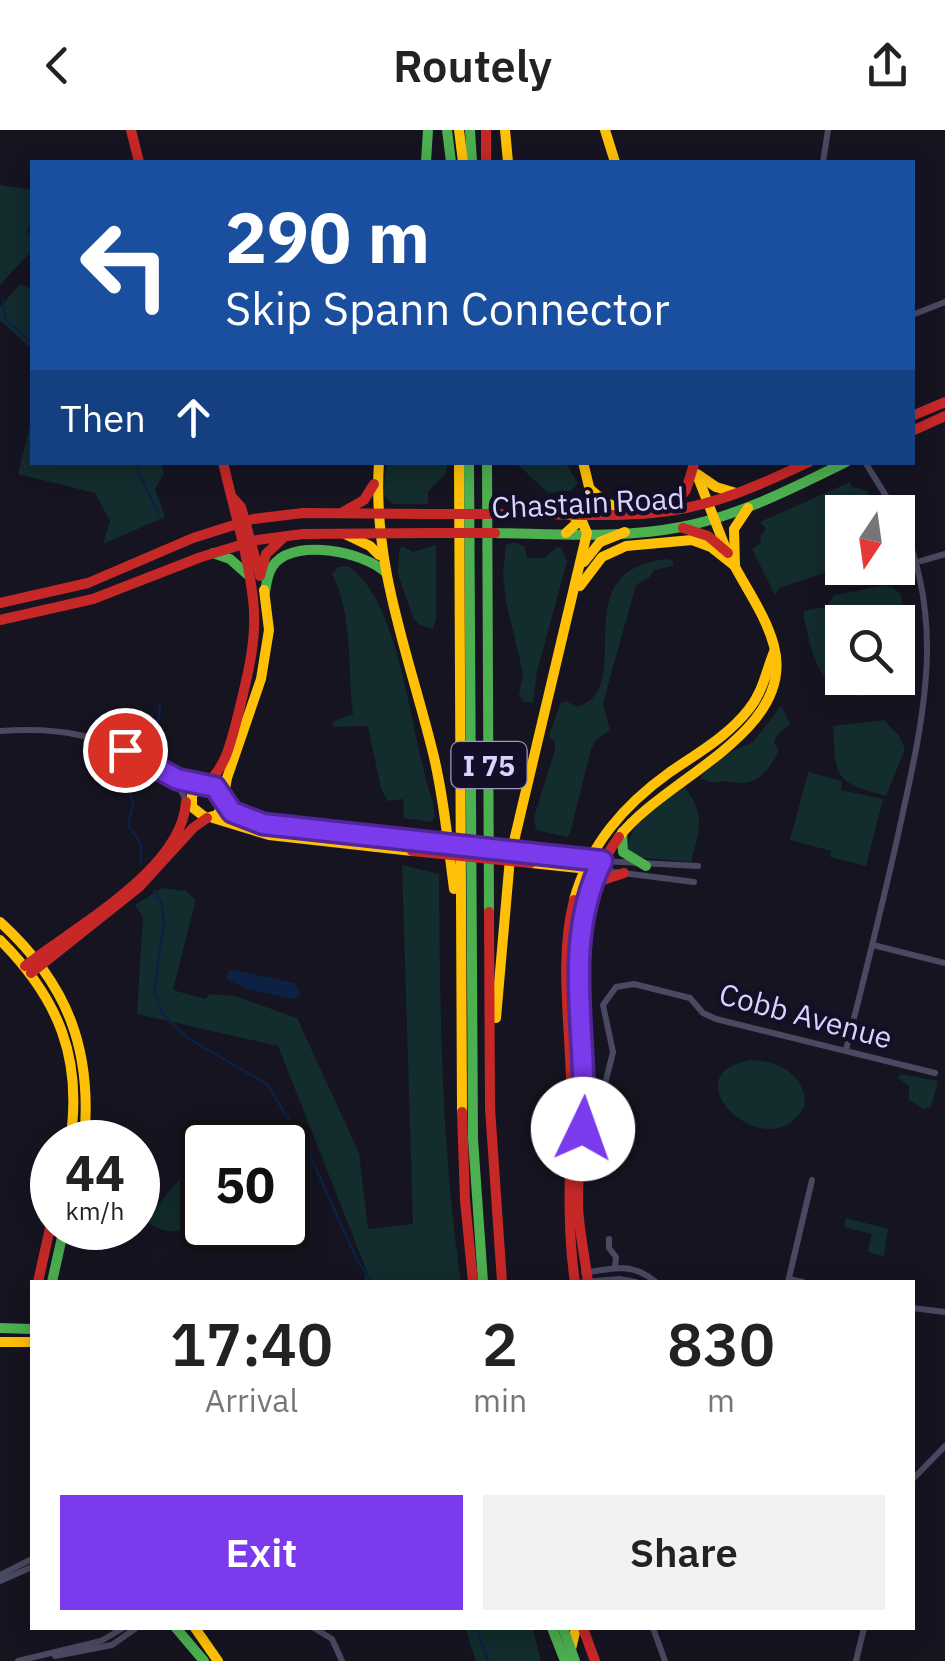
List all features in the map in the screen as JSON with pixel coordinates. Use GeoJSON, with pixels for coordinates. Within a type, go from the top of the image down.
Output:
{"type":"FeatureCollection","features":[{"type":"Feature","properties":{"kind":"main road"},"geometry":{"type":"LineString","coordinates":[[130,130],[138,160]]}},
{"type":"Feature","properties":{"kind":"main road"},"geometry":{"type":"LineString","coordinates":[[426,160],[428,130]]}},
{"type":"Feature","properties":{"kind":"main road"},"geometry":{"type":"LineString","coordinates":[[447,130],[451,160]]}},
{"type":"Feature","properties":{"kind":"main road"},"geometry":{"type":"LineString","coordinates":[[459,130],[463,160]]}},
{"type":"Feature","properties":{"kind":"main road"},"geometry":{"type":"LineString","coordinates":[[470,130],[472,160]]}},
{"type":"Feature","properties":{"kind":"main road"},"geometry":{"type":"LineString","coordinates":[[486,130],[486,160]]}},
{"type":"Feature","properties":{"kind":"main road"},"geometry":{"type":"LineString","coordinates":[[505,130],[508,160]]}},
{"type":"Feature","properties":{"kind":"main road"},"geometry":{"type":"LineString","coordinates":[[605,130],[614,160]]}},
{"type":"Feature","properties":{"kind":"main road"},"geometry":{"type":"LineString","coordinates":[[915,415],[945,402]]}},
{"type":"Feature","properties":{"kind":"main road"},"geometry":{"type":"LineString","coordinates":[[915,430],[945,416]]}},
{"type":"Feature","properties":{"kind":"main road"},"geometry":{"type":"LineString","coordinates":[[223,465],[233,498],[241,507],[240,523],[254,575],[265,592]]}},
{"type":"Feature","properties":{"kind":"main road"},"geometry":{"type":"LineString","coordinates":[[379,465],[380,557],[442,792],[460,923]]}},
{"type":"Feature","properties":{"kind":"main road","name":"I 75"},"geometry":{"type":"LineString","coordinates":[[459,465],[462,1132],[473,1280]]}},
{"type":"Feature","properties":{"kind":"main road"},"geometry":{"type":"LineString","coordinates":[[470,465],[473,1139],[483,1280]]}},
{"type":"Feature","properties":{"kind":"main road","name":"I 75"},"geometry":{"type":"LineString","coordinates":[[488,465],[490,1067],[494,1201],[502,1280]]}},
{"type":"Feature","properties":{"kind":"main road"},"geometry":{"type":"LineString","coordinates":[[490,1067],[510,858],[582,566],[590,489],[584,465]]}},
{"type":"Feature","properties":{"kind":"main road","name":"Chastain Road"},"geometry":{"type":"LineString","coordinates":[[0,620],[93,599],[245,543],[287,536],[345,534],[566,532],[587,523],[706,503],[737,494],[801,465]]}},
{"type":"Feature","properties":{"kind":"main road","name":"Chastain Road"},"geometry":{"type":"LineString","coordinates":[[0,603],[88,583],[240,523],[284,514],[568,514],[625,532],[677,528],[750,506],[839,465]]}},
{"type":"Feature","properties":{"kind":"main road"},"geometry":{"type":"LineString","coordinates":[[695,467],[716,488],[737,494]]}},
{"type":"Feature","properties":{"kind":"main road"},"geometry":{"type":"LineString","coordinates":[[582,1280],[578,1205],[585,1097],[578,950],[586,902],[600,866],[622,831],[655,799],[759,718],[774,693],[780,668],[763,622],[712,519],[695,467]]}},
{"type":"Feature","properties":{"kind":"main road"},"geometry":{"type":"LineString","coordinates":[[668,512],[686,490],[695,467]]}},
{"type":"Feature","properties":{"kind":"main road"},"geometry":{"type":"LineString","coordinates":[[340,513],[364,500],[377,476]]}},
{"type":"Feature","properties":{"kind":"main road"},"geometry":{"type":"LineString","coordinates":[[590,489],[606,503],[637,514]]}},
{"type":"Feature","properties":{"kind":"main road"},"geometry":{"type":"LineString","coordinates":[[735,566],[732,534],[750,506]]}},
{"type":"Feature","properties":{"kind":"main road"},"geometry":{"type":"LineString","coordinates":[[677,528],[701,532],[728,553]]}},
{"type":"Feature","properties":{"kind":"main road"},"geometry":{"type":"LineString","coordinates":[[582,566],[600,542],[625,532]]}},
{"type":"Feature","properties":{"kind":"main road"},"geometry":{"type":"LineString","coordinates":[[345,534],[370,546],[380,557]]}},
{"type":"Feature","properties":{"kind":"main road"},"geometry":{"type":"LineString","coordinates":[[287,536],[266,554],[254,575],[254,639],[242,704],[223,764],[194,792],[191,803],[196,814],[275,831],[600,866]]}},
{"type":"Feature","properties":{"kind":"main road"},"geometry":{"type":"LineString","coordinates":[[575,594],[597,562],[614,549],[626,546],[692,540],[711,547],[735,566]]}},
{"type":"Feature","properties":{"kind":"main road"},"geometry":{"type":"LineString","coordinates":[[39,961],[140,886],[186,839],[218,814],[248,725],[266,653],[265,592],[272,566],[292,553],[355,552],[384,571]]}},
{"type":"Feature","properties":{"kind":"main road"},"geometry":{"type":"LineString","coordinates":[[212,553],[254,575]]}},
{"type":"Feature","properties":{"kind":"main road"},"geometry":{"type":"LineString","coordinates":[[582,1280],[566,1221],[572,1086],[564,958],[575,892],[586,864],[608,828],[634,799],[747,712],[760,694],[774,652]]}},
{"type":"Feature","properties":{"kind":"main road"},"geometry":{"type":"LineString","coordinates":[[28,970],[162,855],[178,837],[190,791],[201,785],[215,787],[242,816]]}},
{"type":"Feature","properties":{"kind":"main road"},"geometry":{"type":"LineString","coordinates":[[224,795],[242,816],[275,831]]}},
{"type":"Feature","properties":{"kind":"main road"},"geometry":{"type":"LineString","coordinates":[[622,831],[620,842],[624,852],[646,866]]}},
{"type":"Feature","properties":{"kind":"main road"},"geometry":{"type":"LineString","coordinates":[[552,862],[568,875],[575,892]]}},
{"type":"Feature","properties":{"kind":"main road"},"geometry":{"type":"LineString","coordinates":[[586,902],[603,880],[624,873]]}},
{"type":"Feature","properties":{"kind":"main road"},"geometry":{"type":"LineString","coordinates":[[0,922],[39,961],[67,1006],[84,1057],[88,1109],[84,1120]]}},
{"type":"Feature","properties":{"kind":"main road"},"geometry":{"type":"LineString","coordinates":[[0,940],[28,970],[54,1010],[67,1044],[76,1120]]}},
{"type":"Feature","properties":{"kind":"main road"},"geometry":{"type":"LineString","coordinates":[[38,1280],[45,1250]]}},
{"type":"Feature","properties":{"kind":"main road"},"geometry":{"type":"LineString","coordinates":[[52,1280],[59,1250]]}},
{"type":"Feature","properties":{"kind":"main road"},"geometry":{"type":"LineString","coordinates":[[0,1328],[30,1329]]}},
{"type":"Feature","properties":{"kind":"main road"},"geometry":{"type":"LineString","coordinates":[[0,1342],[30,1342]]}},
{"type":"Feature","properties":{"kind":"main road"},"geometry":{"type":"LineString","coordinates":[[178,1630],[204,1661]]}},
{"type":"Feature","properties":{"kind":"main road"},"geometry":{"type":"LineString","coordinates":[[196,1630],[218,1661]]}},
{"type":"Feature","properties":{"kind":"main road"},"geometry":{"type":"LineString","coordinates":[[553,1630],[569,1661]]}},
{"type":"Feature","properties":{"kind":"main road"},"geometry":{"type":"LineString","coordinates":[[563,1630],[569,1661]]}},
{"type":"Feature","properties":{"kind":"main road"},"geometry":{"type":"LineString","coordinates":[[569,1661],[579,1630]]}},
{"type":"Feature","properties":{"kind":"main road"},"geometry":{"type":"LineString","coordinates":[[581,1630],[595,1661]]}},
{"type":"Feature","properties":{"kind":"street"},"geometry":{"type":"LineString","coordinates":[[822,160],[828,130]]}},
{"type":"Feature","properties":{"kind":"street"},"geometry":{"type":"LineString","coordinates":[[915,314],[945,302]]}},
{"type":"Feature","properties":{"kind":"street"},"geometry":{"type":"LineString","coordinates":[[867,465],[886,495]]}},
{"type":"Feature","properties":{"kind":"street"},"geometry":{"type":"LineString","coordinates":[[846,1050],[932,681],[932,629],[921,561],[915,549]]}},
{"type":"Feature","properties":{"kind":"street"},"geometry":{"type":"LineString","coordinates":[[921,561],[945,554]]}},
{"type":"Feature","properties":{"kind":"street"},"geometry":{"type":"LineString","coordinates":[[106,741],[125,713],[123,739],[127,752]]}},
{"type":"Feature","properties":{"kind":"street"},"geometry":{"type":"LineString","coordinates":[[0,731],[68,731],[106,741],[180,788],[186,802]]}},
{"type":"Feature","properties":{"kind":"street"},"geometry":{"type":"LineString","coordinates":[[148,765],[201,785]]}},
{"type":"Feature","properties":{"kind":"street"},"geometry":{"type":"LineString","coordinates":[[600,866],[698,866]]}},
{"type":"Feature","properties":{"kind":"street"},"geometry":{"type":"LineString","coordinates":[[600,866],[694,882]]}},
{"type":"Feature","properties":{"kind":"street"},"geometry":{"type":"LineString","coordinates":[[873,945],[945,962]]}},
{"type":"Feature","properties":{"kind":"street","name":"Cobb Avenue"},"geometry":{"type":"LineString","coordinates":[[585,1097],[600,1104],[612,1052],[604,1005],[610,992],[634,984],[690,998],[711,1017],[935,1072]]}},
{"type":"Feature","properties":{"kind":"street"},"geometry":{"type":"LineString","coordinates":[[788,1280],[812,1180]]}},
{"type":"Feature","properties":{"kind":"street"},"geometry":{"type":"LineString","coordinates":[[609,1238],[616,1257],[615,1267]]}},
{"type":"Feature","properties":{"kind":"street"},"geometry":{"type":"LineString","coordinates":[[582,1280],[615,1267],[637,1270],[653,1280]]}},
{"type":"Feature","properties":{"kind":"street"},"geometry":{"type":"LineString","coordinates":[[582,1280],[624,1280]]}},
{"type":"Feature","properties":{"kind":"street"},"geometry":{"type":"LineString","coordinates":[[915,1308],[945,1312]]}},
{"type":"Feature","properties":{"kind":"street"},"geometry":{"type":"LineString","coordinates":[[915,1477],[945,1446]]}},
{"type":"Feature","properties":{"kind":"street"},"geometry":{"type":"LineString","coordinates":[[0,1578],[30,1560]]}},
{"type":"Feature","properties":{"kind":"street"},"geometry":{"type":"LineString","coordinates":[[0,1578],[30,1569]]}},
{"type":"Feature","properties":{"kind":"street"},"geometry":{"type":"LineString","coordinates":[[18,1661],[101,1640],[119,1630]]}},
{"type":"Feature","properties":{"kind":"street"},"geometry":{"type":"LineString","coordinates":[[34,1657],[97,1649],[123,1639],[134,1630]]}},
{"type":"Feature","properties":{"kind":"street"},"geometry":{"type":"LineString","coordinates":[[317,1630],[332,1639],[342,1661]]}},
{"type":"Feature","properties":{"kind":"street"},"geometry":{"type":"LineString","coordinates":[[654,1630],[665,1661]]}},
{"type":"Feature","properties":{"kind":"street"},"geometry":{"type":"LineString","coordinates":[[856,1661],[864,1630]]}},
{"type":"Feature","properties":{"kind":"green space"},"geometry":{"type":"Polygon","coordinates":[[[0,185],[30,190],[30,252],[0,285],[0,185]]]}},
{"type":"Feature","properties":{"kind":"green space"},"geometry":{"type":"Polygon","coordinates":[[[20,284],[30,288],[30,347],[0,320],[0,307],[20,284]]]}},
{"type":"Feature","properties":{"kind":"green space"},"geometry":{"type":"Polygon","coordinates":[[[30,425],[30,465],[162,465],[164,473],[155,489],[165,517],[103,544],[110,521],[95,493],[18,474],[30,425]]]}},
{"type":"Feature","properties":{"kind":"green space"},"geometry":{"type":"Polygon","coordinates":[[[387,465],[447,465],[446,474],[428,491],[428,504],[393,504],[383,495],[387,465]]]}},
{"type":"Feature","properties":{"kind":"green space"},"geometry":{"type":"Polygon","coordinates":[[[518,465],[567,465],[578,484],[570,491],[548,493],[518,465]]]}},
{"type":"Feature","properties":{"kind":"green space"},"geometry":{"type":"Polygon","coordinates":[[[850,482],[852,487],[866,490],[869,495],[825,495],[825,573],[779,588],[775,595],[752,549],[761,543],[760,536],[766,529],[760,522],[850,482]]]}},
{"type":"Feature","properties":{"kind":"green space"},"geometry":{"type":"Polygon","coordinates":[[[514,542],[524,546],[527,558],[544,558],[557,547],[567,561],[537,672],[533,703],[524,702],[519,695],[523,673],[506,602],[506,545],[514,542]]]}},
{"type":"Feature","properties":{"kind":"green space"},"geometry":{"type":"Polygon","coordinates":[[[436,545],[433,629],[414,620],[398,574],[402,546],[413,552],[436,545]]]}},
{"type":"Feature","properties":{"kind":"green space"},"geometry":{"type":"Polygon","coordinates":[[[667,559],[673,561],[673,566],[654,570],[636,585],[603,703],[610,730],[591,749],[570,833],[567,837],[536,830],[534,817],[555,750],[549,736],[560,704],[566,701],[577,707],[595,696],[603,677],[608,606],[616,584],[635,568],[667,559]]]}},
{"type":"Feature","properties":{"kind":"green space"},"geometry":{"type":"Polygon","coordinates":[[[348,566],[366,584],[393,639],[432,799],[435,817],[431,822],[404,818],[403,799],[388,801],[381,789],[368,726],[334,727],[332,722],[353,714],[347,625],[332,574],[338,567],[348,566]]]}},
{"type":"Feature","properties":{"kind":"green space"},"geometry":{"type":"Polygon","coordinates":[[[881,586],[892,587],[901,594],[902,605],[827,605],[835,595],[881,586]]]}},
{"type":"Feature","properties":{"kind":"green space"},"geometry":{"type":"Polygon","coordinates":[[[825,607],[825,677],[813,655],[803,611],[825,607]]]}},
{"type":"Feature","properties":{"kind":"green space"},"geometry":{"type":"Polygon","coordinates":[[[781,706],[790,724],[777,735],[774,743],[779,750],[764,772],[755,780],[741,783],[701,779],[702,774],[731,752],[753,742],[781,706]]]}},
{"type":"Feature","properties":{"kind":"green space"},"geometry":{"type":"Polygon","coordinates":[[[884,720],[905,749],[886,796],[855,786],[840,774],[833,726],[884,720]]]}},
{"type":"Feature","properties":{"kind":"green space"},"geometry":{"type":"Polygon","coordinates":[[[808,772],[842,781],[841,790],[883,799],[866,866],[830,857],[831,851],[790,840],[808,772]]]}},
{"type":"Feature","properties":{"kind":"green space"},"geometry":{"type":"Polygon","coordinates":[[[684,786],[696,806],[699,822],[691,862],[644,858],[628,852],[639,823],[684,786]]]}},
{"type":"Feature","properties":{"kind":"green space"},"geometry":{"type":"Polygon","coordinates":[[[402,865],[439,874],[446,1129],[461,1280],[364,1280],[366,1269],[278,1046],[137,1014],[143,917],[135,905],[162,888],[186,891],[195,900],[173,990],[205,999],[210,994],[235,996],[297,1018],[359,1153],[368,1229],[413,1224],[402,865]]]}},
{"type":"Feature","properties":{"kind":"green space"},"geometry":{"type":"Polygon","coordinates":[[[752,1060],[789,1071],[801,1085],[805,1104],[790,1123],[770,1129],[750,1125],[733,1114],[721,1098],[718,1082],[727,1069],[752,1060]]]}},
{"type":"Feature","properties":{"kind":"green space"},"geometry":{"type":"Polygon","coordinates":[[[902,1074],[938,1081],[931,1107],[924,1109],[909,1100],[909,1086],[897,1077],[902,1074]]]}},
{"type":"Feature","properties":{"kind":"green space"},"geometry":{"type":"Polygon","coordinates":[[[180,1179],[180,1231],[160,1229],[160,1203],[180,1179]]]}},
{"type":"Feature","properties":{"kind":"green space"},"geometry":{"type":"Polygon","coordinates":[[[846,1218],[888,1229],[884,1256],[868,1252],[872,1234],[844,1227],[846,1218]]]}},
{"type":"Feature","properties":{"kind":"green space"},"geometry":{"type":"Polygon","coordinates":[[[466,1630],[533,1630],[541,1661],[476,1661],[466,1630]]]}},
{"type":"Feature","properties":{"kind":"water"},"geometry":{"type":"Polygon","coordinates":[[[228,971],[295,983],[301,995],[293,999],[247,989],[226,979],[228,971]]]}},
{"type":"Feature","properties":{"kind":"waterway"},"geometry":{"type":"LineString","coordinates":[[3,299],[5,319],[30,341]]}},
{"type":"Feature","properties":{"kind":"waterway"},"geometry":{"type":"LineString","coordinates":[[135,465],[159,515]]}},
{"type":"Feature","properties":{"kind":"waterway"},"geometry":{"type":"LineString","coordinates":[[142,743],[159,718],[160,703]]}},
{"type":"Feature","properties":{"kind":"waterway"},"geometry":{"type":"LineString","coordinates":[[125,768],[133,805],[128,825],[141,844],[141,864]]}},
{"type":"Feature","properties":{"kind":"waterway"},"geometry":{"type":"LineString","coordinates":[[154,890],[162,905],[164,923],[154,992],[163,1015],[189,1039],[267,1084],[309,1153],[357,1260],[371,1280]]}},
{"type":"Feature","properties":{"kind":"waterway"},"geometry":{"type":"LineString","coordinates":[[477,1630],[488,1661]]}},
{"type":"Feature","properties":{"kind":"traffic: fast"},"geometry":{"type":"LineString","coordinates":[[426,160],[428,130]]}},
{"type":"Feature","properties":{"kind":"traffic: fast"},"geometry":{"type":"LineString","coordinates":[[447,130],[451,160]]}},
{"type":"Feature","properties":{"kind":"traffic: fast"},"geometry":{"type":"LineString","coordinates":[[470,130],[472,160]]}},
{"type":"Feature","properties":{"kind":"traffic: fast"},"geometry":{"type":"LineString","coordinates":[[469,465],[473,1139],[483,1280]]}},
{"type":"Feature","properties":{"kind":"traffic: fast"},"geometry":{"type":"LineString","coordinates":[[487,465],[489,912]]}},
{"type":"Feature","properties":{"kind":"traffic: fast"},"geometry":{"type":"LineString","coordinates":[[495,533],[611,534],[681,527],[745,508],[840,465]]}},
{"type":"Feature","properties":{"kind":"traffic: fast"},"geometry":{"type":"LineString","coordinates":[[265,592],[273,565],[299,551],[346,554],[384,571]]}},
{"type":"Feature","properties":{"kind":"traffic: fast"},"geometry":{"type":"LineString","coordinates":[[213,553],[230,559],[248,575]]}},
{"type":"Feature","properties":{"kind":"traffic: fast"},"geometry":{"type":"LineString","coordinates":[[622,832],[623,852],[646,866]]}},
{"type":"Feature","properties":{"kind":"traffic: fast"},"geometry":{"type":"LineString","coordinates":[[52,1280],[59,1250]]}},
{"type":"Feature","properties":{"kind":"traffic: fast"},"geometry":{"type":"LineString","coordinates":[[0,1328],[30,1329]]}},
{"type":"Feature","properties":{"kind":"traffic: fast"},"geometry":{"type":"LineString","coordinates":[[178,1630],[204,1661]]}},
{"type":"Feature","properties":{"kind":"traffic: fast"},"geometry":{"type":"LineString","coordinates":[[553,1630],[565,1661]]}},
{"type":"Feature","properties":{"kind":"traffic: fast"},"geometry":{"type":"LineString","coordinates":[[564,1630],[575,1661]]}},
{"type":"Feature","properties":{"kind":"traffic: slow"},"geometry":{"type":"LineString","coordinates":[[459,130],[463,160]]}},
{"type":"Feature","properties":{"kind":"traffic: slow"},"geometry":{"type":"LineString","coordinates":[[505,130],[508,160]]}},
{"type":"Feature","properties":{"kind":"traffic: slow"},"geometry":{"type":"LineString","coordinates":[[605,130],[614,160]]}},
{"type":"Feature","properties":{"kind":"traffic: slow"},"geometry":{"type":"LineString","coordinates":[[379,465],[378,500],[387,573],[437,770],[454,889]]}},
{"type":"Feature","properties":{"kind":"traffic: slow"},"geometry":{"type":"LineString","coordinates":[[459,465],[462,1112]]}},
{"type":"Feature","properties":{"kind":"traffic: slow"},"geometry":{"type":"LineString","coordinates":[[566,533],[590,511],[591,495],[584,465]]}},
{"type":"Feature","properties":{"kind":"traffic: slow"},"geometry":{"type":"LineString","coordinates":[[697,474],[716,487],[736,493]]}},
{"type":"Feature","properties":{"kind":"traffic: slow"},"geometry":{"type":"LineString","coordinates":[[697,475],[726,549]]}},
{"type":"Feature","properties":{"kind":"traffic: slow"},"geometry":{"type":"LineString","coordinates":[[590,489],[606,503],[637,514]]}},
{"type":"Feature","properties":{"kind":"traffic: slow"},"geometry":{"type":"LineString","coordinates":[[735,566],[734,529],[748,508]]}},
{"type":"Feature","properties":{"kind":"traffic: slow"},"geometry":{"type":"LineString","coordinates":[[496,1018],[510,858],[587,533],[581,519],[568,514]]}},
{"type":"Feature","properties":{"kind":"traffic: slow"},"geometry":{"type":"LineString","coordinates":[[584,562],[600,542],[625,532]]}},
{"type":"Feature","properties":{"kind":"traffic: slow"},"geometry":{"type":"LineString","coordinates":[[345,534],[379,555]]}},
{"type":"Feature","properties":{"kind":"traffic: slow"},"geometry":{"type":"LineString","coordinates":[[580,586],[602,557],[626,546],[692,540],[711,547],[735,566]]}},
{"type":"Feature","properties":{"kind":"traffic: slow"},"geometry":{"type":"LineString","coordinates":[[619,837],[639,816],[722,752],[766,704],[776,677],[774,646],[733,563]]}},
{"type":"Feature","properties":{"kind":"traffic: slow"},"geometry":{"type":"LineString","coordinates":[[223,796],[212,786],[200,787],[192,795],[192,807],[206,818],[217,815],[222,807],[227,778],[261,679],[269,630],[264,590]]}},
{"type":"Feature","properties":{"kind":"traffic: slow"},"geometry":{"type":"LineString","coordinates":[[574,900],[589,861],[610,828],[653,785],[741,719],[758,696],[774,652]]}},
{"type":"Feature","properties":{"kind":"traffic: slow"},"geometry":{"type":"LineString","coordinates":[[213,818],[269,835],[412,851]]}},
{"type":"Feature","properties":{"kind":"traffic: slow"},"geometry":{"type":"LineString","coordinates":[[412,840],[533,852]]}},
{"type":"Feature","properties":{"kind":"traffic: slow"},"geometry":{"type":"LineString","coordinates":[[531,863],[598,870]]}},
{"type":"Feature","properties":{"kind":"traffic: slow"},"geometry":{"type":"LineString","coordinates":[[0,922],[43,970],[71,1021],[84,1078],[85,1120]]}},
{"type":"Feature","properties":{"kind":"traffic: slow"},"geometry":{"type":"LineString","coordinates":[[0,940],[38,985],[62,1032],[73,1084],[72,1120]]}},
{"type":"Feature","properties":{"kind":"traffic: slow"},"geometry":{"type":"LineString","coordinates":[[0,1342],[30,1342]]}},
{"type":"Feature","properties":{"kind":"traffic: slow"},"geometry":{"type":"LineString","coordinates":[[196,1630],[218,1661]]}},
{"type":"Feature","properties":{"kind":"traffic: slow"},"geometry":{"type":"LineString","coordinates":[[571,1649],[576,1630]]}},
{"type":"Feature","properties":{"kind":"traffic: jam"},"geometry":{"type":"LineString","coordinates":[[131,130],[138,160]]}},
{"type":"Feature","properties":{"kind":"traffic: jam"},"geometry":{"type":"LineString","coordinates":[[486,130],[486,160]]}},
{"type":"Feature","properties":{"kind":"traffic: jam"},"geometry":{"type":"LineString","coordinates":[[915,415],[945,402]]}},
{"type":"Feature","properties":{"kind":"traffic: jam"},"geometry":{"type":"LineString","coordinates":[[915,430],[945,416]]}},
{"type":"Feature","properties":{"kind":"traffic: jam"},"geometry":{"type":"LineString","coordinates":[[206,784],[224,761],[230,744],[248,672],[254,628],[248,565],[224,465]]}},
{"type":"Feature","properties":{"kind":"traffic: jam"},"geometry":{"type":"LineString","coordinates":[[670,510],[686,490],[694,465]]}},
{"type":"Feature","properties":{"kind":"traffic: jam"},"geometry":{"type":"LineString","coordinates":[[521,514],[632,514],[688,508],[741,492],[802,465]]}},
{"type":"Feature","properties":{"kind":"traffic: jam"},"geometry":{"type":"LineString","coordinates":[[341,513],[364,500],[374,484]]}},
{"type":"Feature","properties":{"kind":"traffic: jam"},"geometry":{"type":"LineString","coordinates":[[233,498],[241,507],[260,575]]}},
{"type":"Feature","properties":{"kind":"traffic: jam"},"geometry":{"type":"LineString","coordinates":[[0,603],[88,583],[193,538],[253,519],[303,513],[430,514]]}},
{"type":"Feature","properties":{"kind":"traffic: jam"},"geometry":{"type":"LineString","coordinates":[[430,514],[521,514]]}},
{"type":"Feature","properties":{"kind":"traffic: jam"},"geometry":{"type":"LineString","coordinates":[[683,528],[708,536],[728,553]]}},
{"type":"Feature","properties":{"kind":"traffic: jam"},"geometry":{"type":"LineString","coordinates":[[0,620],[93,599],[257,540],[303,534],[431,533]]}},
{"type":"Feature","properties":{"kind":"traffic: jam"},"geometry":{"type":"LineString","coordinates":[[431,533],[495,533]]}},
{"type":"Feature","properties":{"kind":"traffic: jam"},"geometry":{"type":"LineString","coordinates":[[260,576],[266,554],[282,539]]}},
{"type":"Feature","properties":{"kind":"traffic: jam"},"geometry":{"type":"LineString","coordinates":[[25,966],[146,873],[166,851],[180,827],[186,802]]}},
{"type":"Feature","properties":{"kind":"traffic: jam"},"geometry":{"type":"LineString","coordinates":[[224,803],[266,824],[290,829],[412,840]]}},
{"type":"Feature","properties":{"kind":"traffic: jam"},"geometry":{"type":"LineString","coordinates":[[31,973],[139,887],[207,818]]}},
{"type":"Feature","properties":{"kind":"traffic: jam"},"geometry":{"type":"LineString","coordinates":[[588,1280],[578,1206],[585,1098],[583,930],[589,898],[619,837]]}},
{"type":"Feature","properties":{"kind":"traffic: jam"},"geometry":{"type":"LineString","coordinates":[[412,851],[531,863]]}},
{"type":"Feature","properties":{"kind":"traffic: jam"},"geometry":{"type":"LineString","coordinates":[[533,852],[590,859]]}},
{"type":"Feature","properties":{"kind":"traffic: jam"},"geometry":{"type":"LineString","coordinates":[[590,896],[603,880],[624,873]]}},
{"type":"Feature","properties":{"kind":"traffic: jam"},"geometry":{"type":"LineString","coordinates":[[574,900],[566,968],[571,1083],[570,1232],[575,1280]]}},
{"type":"Feature","properties":{"kind":"traffic: jam"},"geometry":{"type":"LineString","coordinates":[[489,912],[490,1108],[502,1280]]}},
{"type":"Feature","properties":{"kind":"traffic: jam"},"geometry":{"type":"LineString","coordinates":[[462,1112],[473,1280]]}},
{"type":"Feature","properties":{"kind":"traffic: jam"},"geometry":{"type":"LineString","coordinates":[[38,1280],[45,1250]]}},
{"type":"Feature","properties":{"kind":"traffic: jam"},"geometry":{"type":"LineString","coordinates":[[584,1630],[595,1661]]}},
{"type":"Feature","properties":{"kind":"route"},"geometry":{"type":"LineString","coordinates":[[125,750],[177,779],[215,787],[232,812],[263,824],[602,861],[588,894],[579,936],[585,1080],[583,1129]]}}]}
